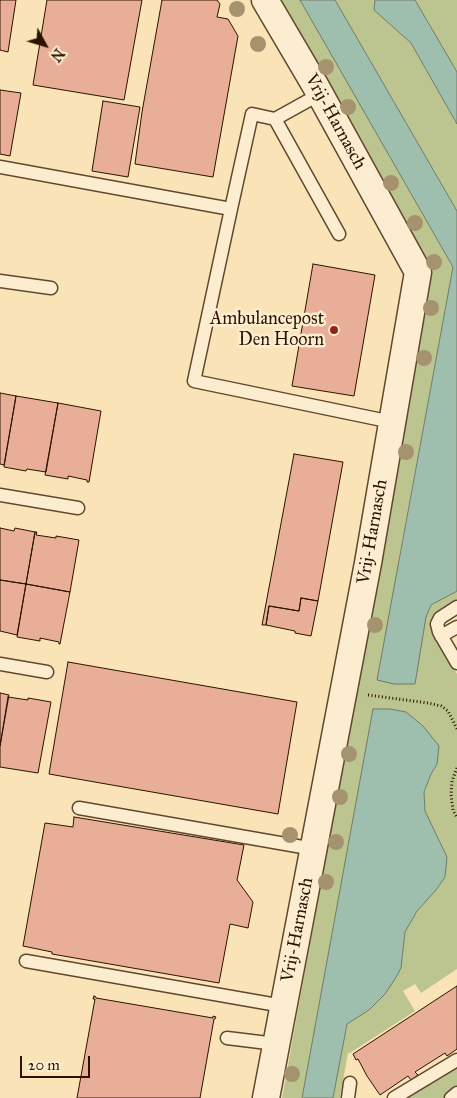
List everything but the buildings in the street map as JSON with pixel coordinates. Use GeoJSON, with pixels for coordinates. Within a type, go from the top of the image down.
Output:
{"type":"FeatureCollection","features":[{"type":"Feature","properties":{"kind":"street","name":"Vrij-Harnasch"},"geometry":{"type":"LineString","coordinates":[[265,0],[320,94],[418,272],[368,563],[266,1098]]}},
{"type":"Feature","properties":{"kind":"lane"},"geometry":{"type":"LineString","coordinates":[[320,94],[275,118],[252,114],[194,382],[392,422]]}},
{"type":"Feature","properties":{"kind":"lane"},"geometry":{"type":"LineString","coordinates":[[275,118],[339,234]]}},
{"type":"Feature","properties":{"kind":"lane"},"geometry":{"type":"LineString","coordinates":[[0,167],[231,210]]}},
{"type":"Feature","properties":{"kind":"lane"},"geometry":{"type":"LineString","coordinates":[[0,281],[51,288]]}},
{"type":"Feature","properties":{"kind":"lane"},"geometry":{"type":"LineString","coordinates":[[0,495],[78,508]]}},
{"type":"Feature","properties":{"kind":"lane"},"geometry":{"type":"LineString","coordinates":[[457,607],[440,618],[437,624],[441,636],[457,663]]}},
{"type":"Feature","properties":{"kind":"lane"},"geometry":{"type":"LineString","coordinates":[[441,636],[457,627]]}},
{"type":"Feature","properties":{"kind":"lane"},"geometry":{"type":"LineString","coordinates":[[0,664],[47,672]]}},
{"type":"Feature","properties":{"kind":"lane"},"geometry":{"type":"LineString","coordinates":[[79,808],[314,849]]}},
{"type":"Feature","properties":{"kind":"lane"},"geometry":{"type":"LineString","coordinates":[[26,961],[283,1006]]}},
{"type":"Feature","properties":{"kind":"lane"},"geometry":{"type":"LineString","coordinates":[[227,1038],[276,1044]]}},
{"type":"Feature","properties":{"kind":"lane"},"geometry":{"type":"LineString","coordinates":[[394,1098],[457,1060]]}},
{"type":"Feature","properties":{"kind":"lane"},"geometry":{"type":"LineString","coordinates":[[348,1098],[350,1083]]}},
{"type":"Feature","properties":{"kind":"lane"},"geometry":{"type":"LineString","coordinates":[[450,1098],[457,1093]]}},
{"type":"Feature","properties":{"kind":"path"},"geometry":{"type":"LineString","coordinates":[[343,691],[441,706],[448,711],[457,729]]}},
{"type":"Feature","properties":{"kind":"path"},"geometry":{"type":"LineString","coordinates":[[457,768],[452,781],[451,795],[453,810],[457,818]]}},
{"type":"Feature","properties":{"kind":"green space"},"geometry":{"type":"Polygon","coordinates":[[[278,0],[300,0],[453,267],[398,564],[426,617],[431,605],[457,591],[457,602],[432,631],[457,674],[457,969],[421,993],[415,984],[403,991],[415,1011],[348,1053],[340,1098],[333,1098],[347,1024],[369,1010],[401,968],[405,932],[417,911],[445,877],[447,857],[425,811],[424,792],[437,764],[406,712],[390,709],[373,709],[302,1098],[282,1098],[429,273],[425,257],[278,0]]]}},
{"type":"Feature","properties":{"kind":"green space"},"geometry":{"type":"Polygon","coordinates":[[[335,0],[375,0],[374,10],[411,43],[457,124],[457,211],[335,0]]]}},
{"type":"Feature","properties":{"kind":"green space"},"geometry":{"type":"Polygon","coordinates":[[[415,0],[457,0],[457,72],[415,0]]]}},
{"type":"Feature","properties":{"kind":"green space"},"geometry":{"type":"Polygon","coordinates":[[[457,1064],[457,1089],[443,1098],[406,1098],[457,1064]]]}},
{"type":"Feature","properties":{"kind":"shaded area"},"geometry":{"type":"Polygon","coordinates":[[[300,0],[335,0],[457,211],[457,591],[431,605],[426,617],[415,684],[394,684],[377,680],[453,267],[300,0]]]}},
{"type":"Feature","properties":{"kind":"shaded area"},"geometry":{"type":"Polygon","coordinates":[[[375,0],[415,0],[457,72],[457,124],[411,43],[374,10],[375,0]]]}},
{"type":"Feature","properties":{"kind":"shaded area"},"geometry":{"type":"Polygon","coordinates":[[[373,709],[390,709],[406,712],[423,726],[439,746],[437,764],[424,792],[425,811],[447,857],[445,877],[417,911],[405,932],[401,968],[385,994],[369,1010],[347,1024],[333,1098],[302,1098],[373,709]]]}},
{"type":"Feature","properties":{"kind":"place","name":"Ambulancepost Den Hoorn"},"geometry":{"type":"Point","coordinates":[334,330]}}]}
